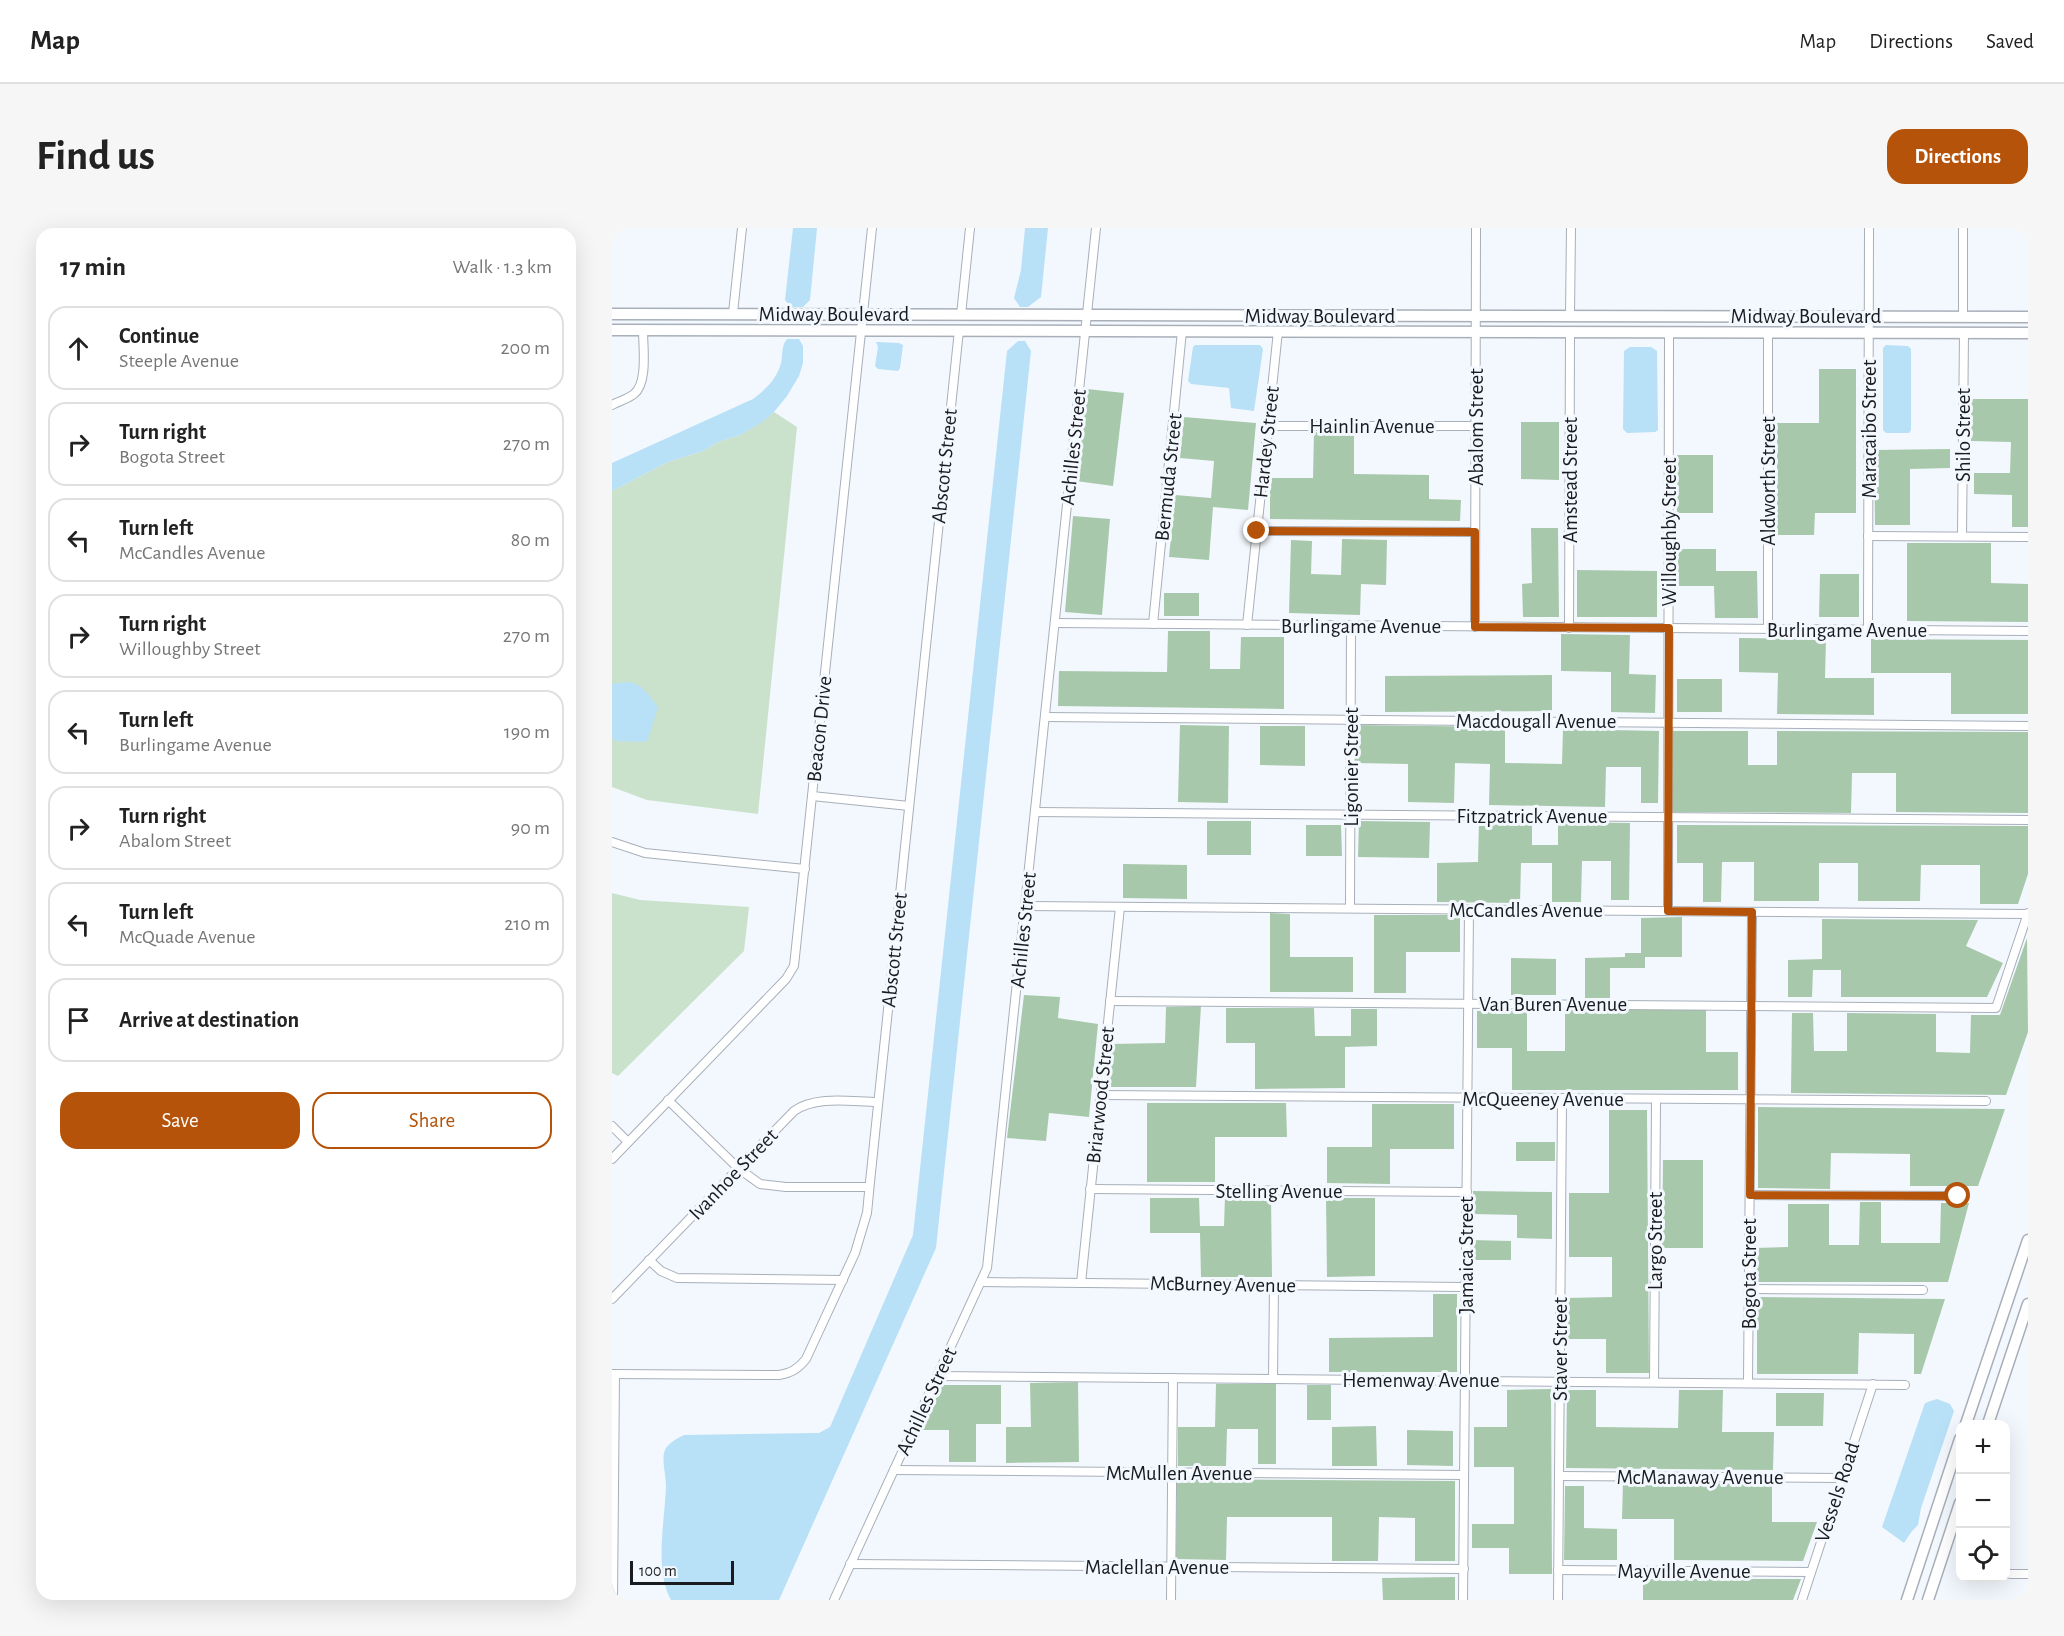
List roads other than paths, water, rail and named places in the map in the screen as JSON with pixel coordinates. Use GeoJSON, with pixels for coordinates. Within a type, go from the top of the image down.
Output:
{"type":"FeatureCollection","features":[{"type":"Feature","properties":{"kind":"street"},"geometry":{"type":"LineString","coordinates":[[733,314],[742,228]]}},
{"type":"Feature","properties":{"kind":"street","name":"Beacon Drive"},"geometry":{"type":"LineString","coordinates":[[612,1159],[786,979],[794,966],[872,228]]}},
{"type":"Feature","properties":{"kind":"street"},"geometry":{"type":"LineString","coordinates":[[961,315],[970,228]]}},
{"type":"Feature","properties":{"kind":"street","name":"Achilles Street"},"geometry":{"type":"LineString","coordinates":[[834,1600],[987,1268],[1096,228]]}},
{"type":"Feature","properties":{"kind":"street","name":"Abalom Street"},"geometry":{"type":"LineString","coordinates":[[1475,627],[1476,228]]}},
{"type":"Feature","properties":{"kind":"street"},"geometry":{"type":"LineString","coordinates":[[1570,228],[1570,315]]}},
{"type":"Feature","properties":{"kind":"street","name":"Maracaibo Street"},"geometry":{"type":"LineString","coordinates":[[1868,630],[1869,228]]}},
{"type":"Feature","properties":{"kind":"street"},"geometry":{"type":"LineString","coordinates":[[1963,316],[1964,228]]}},
{"type":"Feature","properties":{"kind":"street","name":"Midway Boulevard"},"geometry":{"type":"LineString","coordinates":[[612,314],[2028,317]]}},
{"type":"Feature","properties":{"kind":"street","name":"Midway Boulevard"},"geometry":{"type":"LineString","coordinates":[[612,330],[2028,333]]}},
{"type":"Feature","properties":{"kind":"street"},"geometry":{"type":"LineString","coordinates":[[612,405],[633,395],[643,379],[643,330]]}},
{"type":"Feature","properties":{"kind":"street","name":"Abscott Street"},"geometry":{"type":"LineString","coordinates":[[614,1374],[779,1375],[791,1373],[806,1359],[862,1233],[869,1187],[958,330]]}},
{"type":"Feature","properties":{"kind":"street","name":"Bermuda Street"},"geometry":{"type":"LineString","coordinates":[[1153,624],[1182,331]]}},
{"type":"Feature","properties":{"kind":"street","name":"Hardey Street"},"geometry":{"type":"LineString","coordinates":[[1247,625],[1278,331]]}},
{"type":"Feature","properties":{"kind":"street","name":"Amstead Street"},"geometry":{"type":"LineString","coordinates":[[1569,627],[1570,332]]}},
{"type":"Feature","properties":{"kind":"street","name":"Willoughby Street"},"geometry":{"type":"LineString","coordinates":[[1668,911],[1669,333]]}},
{"type":"Feature","properties":{"kind":"street","name":"Aldworth Street"},"geometry":{"type":"LineString","coordinates":[[1768,333],[1768,629]]}},
{"type":"Feature","properties":{"kind":"street","name":"Shilo Street"},"geometry":{"type":"LineString","coordinates":[[1962,536],[1964,333]]}},
{"type":"Feature","properties":{"kind":"street","name":"Hainlin Avenue"},"geometry":{"type":"LineString","coordinates":[[1268,426],[1476,426]]}},
{"type":"Feature","properties":{"kind":"street"},"geometry":{"type":"LineString","coordinates":[[1257,531],[1475,532]]}},
{"type":"Feature","properties":{"kind":"street"},"geometry":{"type":"LineString","coordinates":[[1868,536],[2028,537]]}},
{"type":"Feature","properties":{"kind":"street","name":"Burlingame Avenue"},"geometry":{"type":"LineString","coordinates":[[1055,623],[2028,631]]}},
{"type":"Feature","properties":{"kind":"street","name":"Ligonier Street"},"geometry":{"type":"LineString","coordinates":[[1350,908],[1351,626]]}},
{"type":"Feature","properties":{"kind":"street","name":"Macdougall Avenue"},"geometry":{"type":"LineString","coordinates":[[1045,717],[2028,726]]}},
{"type":"Feature","properties":{"kind":"street"},"geometry":{"type":"LineString","coordinates":[[812,796],[909,806]]}},
{"type":"Feature","properties":{"kind":"street","name":"Fitzpatrick Avenue"},"geometry":{"type":"LineString","coordinates":[[1035,812],[2028,820]]}},
{"type":"Feature","properties":{"kind":"street"},"geometry":{"type":"LineString","coordinates":[[612,842],[645,853],[805,869]]}},
{"type":"Feature","properties":{"kind":"street","name":"McCandles Avenue"},"geometry":{"type":"LineString","coordinates":[[1025,906],[2028,913]]}},
{"type":"Feature","properties":{"kind":"street","name":"Briarwood Street"},"geometry":{"type":"LineString","coordinates":[[1080,1283],[1120,907]]}},
{"type":"Feature","properties":{"kind":"street","name":"Jamaica Street"},"geometry":{"type":"LineString","coordinates":[[1463,1600],[1469,909]]}},
{"type":"Feature","properties":{"kind":"street","name":"Bogota Street"},"geometry":{"type":"LineString","coordinates":[[1748,1383],[1752,912]]}},
{"type":"Feature","properties":{"kind":"street","name":"Van Buren Avenue"},"geometry":{"type":"LineString","coordinates":[[1110,1001],[1996,1008],[2028,913]]}},
{"type":"Feature","properties":{"kind":"street","name":"McQueeney Avenue"},"geometry":{"type":"LineString","coordinates":[[1100,1095],[1986,1101]]}},
{"type":"Feature","properties":{"kind":"street","name":"Staver Street"},"geometry":{"type":"LineString","coordinates":[[1558,1600],[1562,1099]]}},
{"type":"Feature","properties":{"kind":"street"},"geometry":{"type":"LineString","coordinates":[[668,1100],[750,1179],[760,1184],[869,1187]]}},
{"type":"Feature","properties":{"kind":"street","name":"Largo Street"},"geometry":{"type":"LineString","coordinates":[[1654,1382],[1656,1100]]}},
{"type":"Feature","properties":{"kind":"street","name":"Ivanhoe Street"},"geometry":{"type":"LineString","coordinates":[[612,1299],[794,1111],[815,1101],[878,1102]]}},
{"type":"Feature","properties":{"kind":"street"},"geometry":{"type":"LineString","coordinates":[[612,1126],[628,1142]]}},
{"type":"Feature","properties":{"kind":"street","name":"Stelling Avenue"},"geometry":{"type":"LineString","coordinates":[[1090,1189],[1467,1192]]}},
{"type":"Feature","properties":{"kind":"street"},"geometry":{"type":"LineString","coordinates":[[1750,1195],[1958,1196]]}},
{"type":"Feature","properties":{"kind":"street"},"geometry":{"type":"LineString","coordinates":[[1968,1420],[2028,1240]]}},
{"type":"Feature","properties":{"kind":"street"},"geometry":{"type":"LineString","coordinates":[[649,1260],[661,1271],[677,1278],[843,1280]]}},
{"type":"Feature","properties":{"kind":"street","name":"McBurney Avenue"},"geometry":{"type":"LineString","coordinates":[[981,1282],[1466,1287]]}},
{"type":"Feature","properties":{"kind":"street"},"geometry":{"type":"LineString","coordinates":[[1274,1285],[1274,1379]]}},
{"type":"Feature","properties":{"kind":"street"},"geometry":{"type":"LineString","coordinates":[[1749,1289],[1923,1290]]}},
{"type":"Feature","properties":{"kind":"street"},"geometry":{"type":"LineString","coordinates":[[1990,1420],[2028,1304]]}},
{"type":"Feature","properties":{"kind":"street"},"geometry":{"type":"LineString","coordinates":[[613,1600],[614,1374]]}},
{"type":"Feature","properties":{"kind":"street","name":"Hemenway Avenue"},"geometry":{"type":"LineString","coordinates":[[937,1377],[1905,1385]]}},
{"type":"Feature","properties":{"kind":"street"},"geometry":{"type":"LineString","coordinates":[[1171,1600],[1173,1378]]}},
{"type":"Feature","properties":{"kind":"street","name":"Vessels Road"},"geometry":{"type":"LineString","coordinates":[[1802,1600],[1873,1384]]}},
{"type":"Feature","properties":{"kind":"street"},"geometry":{"type":"LineString","coordinates":[[1907,1600],[1956,1451]]}},
{"type":"Feature","properties":{"kind":"street","name":"McMullen Avenue"},"geometry":{"type":"LineString","coordinates":[[894,1470],[1464,1475]]}},
{"type":"Feature","properties":{"kind":"street","name":"McManaway Avenue"},"geometry":{"type":"LineString","coordinates":[[1559,1476],[1842,1478]]}},
{"type":"Feature","properties":{"kind":"street"},"geometry":{"type":"LineString","coordinates":[[1928,1600],[1956,1515]]}},
{"type":"Feature","properties":{"kind":"street","name":"Maclellan Avenue"},"geometry":{"type":"LineString","coordinates":[[850,1564],[1464,1569]]}},
{"type":"Feature","properties":{"kind":"street","name":"Mayville Avenue"},"geometry":{"type":"LineString","coordinates":[[1558,1570],[1811,1572]]}},
{"type":"Feature","properties":{"kind":"street"},"geometry":{"type":"LineString","coordinates":[[2010,1574],[2028,1574]]}},
{"type":"Feature","properties":{"kind":"water"},"geometry":{"type":"Polygon","coordinates":[[[793,228],[817,228],[810,300],[803,307],[791,307],[785,300],[793,228]]]}},
{"type":"Feature","properties":{"kind":"water"},"geometry":{"type":"Polygon","coordinates":[[[1025,228],[1048,228],[1041,297],[1028,307],[1020,307],[1014,298],[1021,270],[1025,228]]]}},
{"type":"Feature","properties":{"kind":"water"},"geometry":{"type":"Polygon","coordinates":[[[787,339],[799,339],[803,346],[803,363],[799,376],[774,412],[761,423],[740,435],[718,442],[703,451],[668,462],[612,491],[612,463],[753,399],[762,392],[777,374],[787,339]]]}},
{"type":"Feature","properties":{"kind":"water"},"geometry":{"type":"Polygon","coordinates":[[[1018,341],[1025,341],[1031,351],[936,1248],[779,1600],[671,1600],[666,1588],[662,1559],[666,1486],[664,1453],[667,1447],[684,1435],[819,1433],[830,1427],[913,1235],[1007,351],[1018,341]]]}},
{"type":"Feature","properties":{"kind":"water"},"geometry":{"type":"Polygon","coordinates":[[[876,342],[903,345],[898,371],[878,369],[875,366],[878,347],[876,342]]]}},
{"type":"Feature","properties":{"kind":"water"},"geometry":{"type":"Polygon","coordinates":[[[1195,345],[1260,345],[1263,349],[1254,411],[1231,408],[1229,388],[1191,384],[1188,381],[1195,345]]]}},
{"type":"Feature","properties":{"kind":"water"},"geometry":{"type":"Polygon","coordinates":[[[1886,345],[1908,346],[1911,349],[1911,430],[1909,433],[1886,433],[1883,430],[1883,348],[1886,345]]]}},
{"type":"Feature","properties":{"kind":"water"},"geometry":{"type":"Polygon","coordinates":[[[1630,347],[1651,347],[1657,351],[1658,430],[1655,432],[1627,433],[1623,429],[1624,351],[1630,347]]]}},
{"type":"Feature","properties":{"kind":"water"},"geometry":{"type":"Polygon","coordinates":[[[627,682],[641,687],[658,707],[645,742],[615,741],[612,737],[612,684],[627,682]]]}},
{"type":"Feature","properties":{"kind":"water"},"geometry":{"type":"Polygon","coordinates":[[[1937,1399],[1950,1404],[1954,1411],[1921,1508],[1918,1525],[1904,1543],[1882,1527],[1925,1403],[1937,1399]]]}}]}
